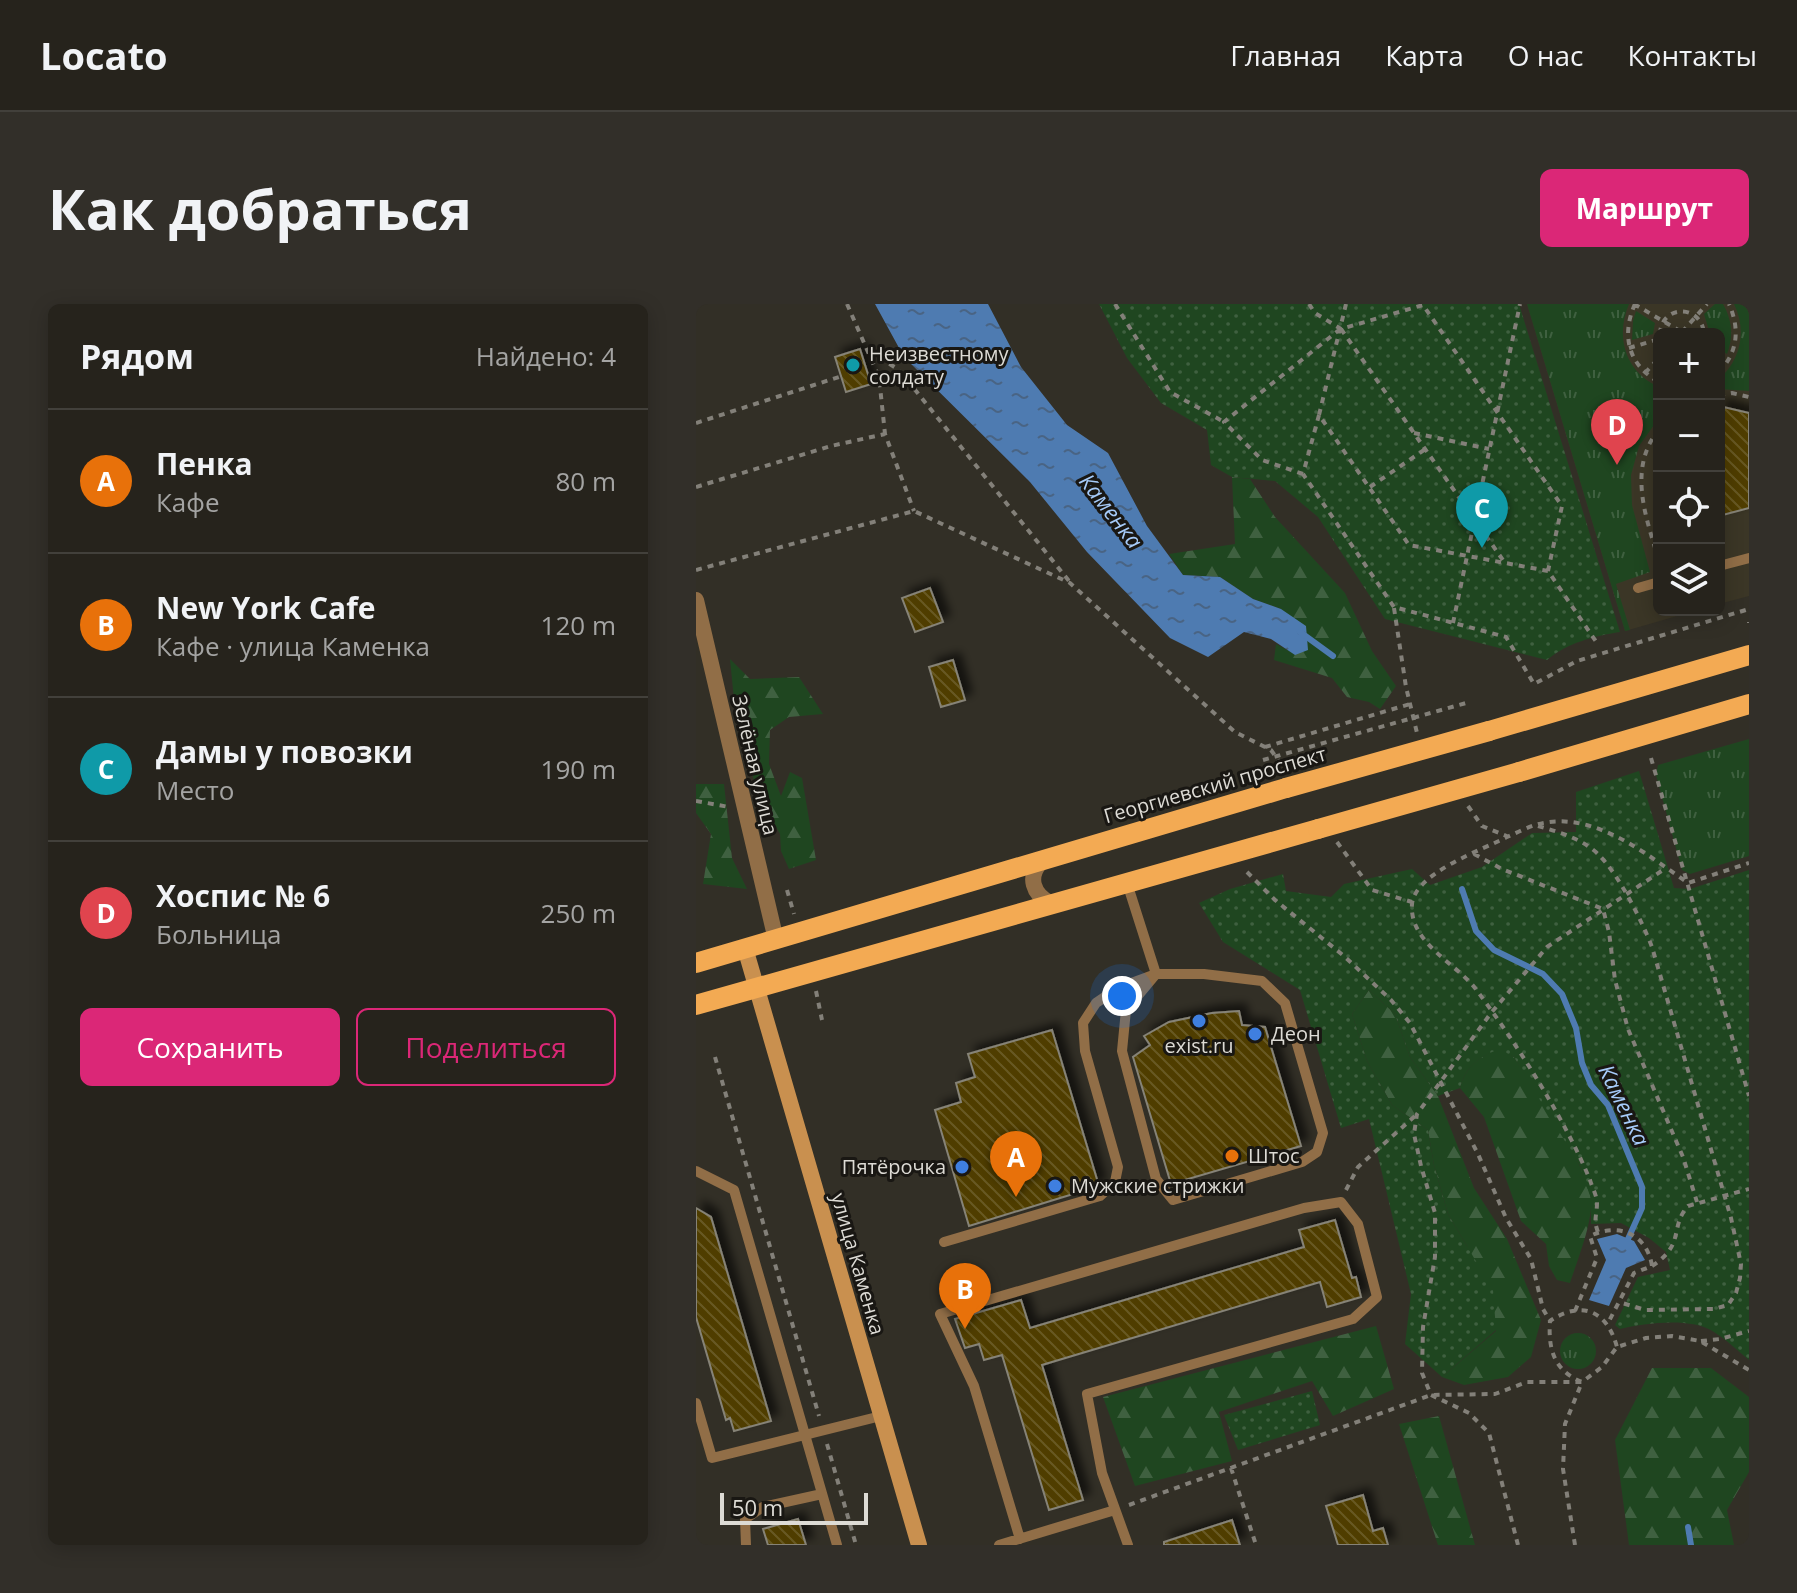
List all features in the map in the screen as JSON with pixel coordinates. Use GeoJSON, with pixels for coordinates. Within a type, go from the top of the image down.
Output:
{"type":"FeatureCollection","features":[{"type":"Feature","properties":{"kind":"main road","name":"Георгиевский проспект"},"geometry":{"type":"LineString","coordinates":[[696,963],[1041,862],[1288,782],[1489,731],[1749,655]]}},
{"type":"Feature","properties":{"kind":"main road"},"geometry":{"type":"LineString","coordinates":[[696,1005],[1050,903],[1326,834],[1519,772],[1749,704]]}},
{"type":"Feature","properties":{"kind":"main road","name":"улица Каменка"},"geometry":{"type":"LineString","coordinates":[[745,948],[919,1545]]}},
{"type":"Feature","properties":{"kind":"street","name":"Зелёная улица"},"geometry":{"type":"LineString","coordinates":[[696,600],[776,940]]}},
{"type":"Feature","properties":{"kind":"street"},"geometry":{"type":"LineString","coordinates":[[1041,862],[1035,869],[1033,886],[1050,903]]}},
{"type":"Feature","properties":{"kind":"lane"},"geometry":{"type":"LineString","coordinates":[[1725,564],[1749,558]]}},
{"type":"Feature","properties":{"kind":"lane"},"geometry":{"type":"LineString","coordinates":[[1638,588],[1653,584]]}},
{"type":"Feature","properties":{"kind":"lane"},"geometry":{"type":"LineString","coordinates":[[1127,883],[1156,974]]}},
{"type":"Feature","properties":{"kind":"lane"},"geometry":{"type":"LineString","coordinates":[[944,1242],[1100,1196],[1115,1182],[1118,1167],[1085,1051],[1083,1023],[1096,1003],[1118,988],[1156,974],[1204,974],[1262,981],[1285,1003],[1323,1133],[1317,1152],[1302,1162],[1173,1200],[1156,1179],[1122,1051],[1126,1010],[1156,974]]}},
{"type":"Feature","properties":{"kind":"lane"},"geometry":{"type":"LineString","coordinates":[[696,1171],[734,1190],[837,1545]]}},
{"type":"Feature","properties":{"kind":"lane"},"geometry":{"type":"LineString","coordinates":[[1020,1539],[974,1386],[940,1314],[1304,1208],[1341,1202],[1358,1224],[1377,1297],[1353,1319],[1087,1394],[1102,1473],[1128,1545]]}},
{"type":"Feature","properties":{"kind":"lane"},"geometry":{"type":"LineString","coordinates":[[696,1403],[712,1458],[881,1416]]}},
{"type":"Feature","properties":{"kind":"lane"},"geometry":{"type":"LineString","coordinates":[[746,1545],[745,1519],[763,1507],[822,1494]]}},
{"type":"Feature","properties":{"kind":"lane"},"geometry":{"type":"LineString","coordinates":[[999,1545],[1115,1510]]}},
{"type":"Feature","properties":{"kind":"path"},"geometry":{"type":"LineString","coordinates":[[847,304],[879,377],[885,434],[914,511]]}},
{"type":"Feature","properties":{"kind":"path"},"geometry":{"type":"LineString","coordinates":[[1115,304],[1170,392],[1224,422],[1262,460],[1303,474],[1394,607],[1406,687]]}},
{"type":"Feature","properties":{"kind":"path"},"geometry":{"type":"LineString","coordinates":[[1309,304],[1315,313],[1341,329],[1506,564]]}},
{"type":"Feature","properties":{"kind":"path"},"geometry":{"type":"LineString","coordinates":[[1303,474],[1346,304]]}},
{"type":"Feature","properties":{"kind":"path"},"geometry":{"type":"LineString","coordinates":[[1224,422],[1341,329],[1424,304],[1562,506],[1548,571]]}},
{"type":"Feature","properties":{"kind":"path"},"geometry":{"type":"LineString","coordinates":[[1453,623],[1520,304]]}},
{"type":"Feature","properties":{"kind":"path"},"geometry":{"type":"LineString","coordinates":[[1653,378],[1635,362],[1629,348],[1627,333],[1635,304],[1673,328]]}},
{"type":"Feature","properties":{"kind":"path"},"geometry":{"type":"LineString","coordinates":[[1686,328],[1707,304]]}},
{"type":"Feature","properties":{"kind":"path"},"geometry":{"type":"LineString","coordinates":[[1725,365],[1735,346],[1737,331],[1729,304]]}},
{"type":"Feature","properties":{"kind":"path"},"geometry":{"type":"LineString","coordinates":[[1661,328],[1663,321],[1674,311],[1690,311],[1701,321],[1703,328]]}},
{"type":"Feature","properties":{"kind":"path"},"geometry":{"type":"LineString","coordinates":[[1629,348],[1653,338]]}},
{"type":"Feature","properties":{"kind":"path"},"geometry":{"type":"LineString","coordinates":[[869,351],[896,368],[916,391],[1070,583],[1235,732],[1271,750],[1288,782]]}},
{"type":"Feature","properties":{"kind":"path"},"geometry":{"type":"LineString","coordinates":[[1725,358],[1729,360]]}},
{"type":"Feature","properties":{"kind":"path"},"geometry":{"type":"LineString","coordinates":[[1645,373],[1653,364]]}},
{"type":"Feature","properties":{"kind":"path"},"geometry":{"type":"LineString","coordinates":[[696,423],[842,376]]}},
{"type":"Feature","properties":{"kind":"path"},"geometry":{"type":"LineString","coordinates":[[1725,394],[1749,397]]}},
{"type":"Feature","properties":{"kind":"path"},"geometry":{"type":"LineString","coordinates":[[1319,415],[1409,545],[1548,571],[1597,643]]}},
{"type":"Feature","properties":{"kind":"path"},"geometry":{"type":"LineString","coordinates":[[1413,433],[1489,449]]}},
{"type":"Feature","properties":{"kind":"path"},"geometry":{"type":"LineString","coordinates":[[696,487],[816,450],[885,434]]}},
{"type":"Feature","properties":{"kind":"path"},"geometry":{"type":"LineString","coordinates":[[1653,440],[1643,458],[1640,488],[1655,544]]}},
{"type":"Feature","properties":{"kind":"path"},"geometry":{"type":"LineString","coordinates":[[1370,487],[1425,450]]}},
{"type":"Feature","properties":{"kind":"path"},"geometry":{"type":"LineString","coordinates":[[696,570],[914,511],[1070,583]]}},
{"type":"Feature","properties":{"kind":"path"},"geometry":{"type":"LineString","coordinates":[[1394,607],[1506,637],[1534,684],[1577,661],[1749,609]]}},
{"type":"Feature","properties":{"kind":"path"},"geometry":{"type":"LineString","coordinates":[[1263,760],[1466,703]]}},
{"type":"Feature","properties":{"kind":"path"},"geometry":{"type":"LineString","coordinates":[[1265,747],[1410,704]]}},
{"type":"Feature","properties":{"kind":"path"},"geometry":{"type":"LineString","coordinates":[[1651,758],[1749,1096]]}},
{"type":"Feature","properties":{"kind":"path"},"geometry":{"type":"LineString","coordinates":[[696,801],[745,809]]}},
{"type":"Feature","properties":{"kind":"path"},"geometry":{"type":"LineString","coordinates":[[1598,1232],[1594,1221],[1597,1202],[1571,1141],[1514,1044],[1473,987],[1415,927],[1412,902],[1423,880],[1474,854],[1536,825],[1569,822],[1622,839],[1688,883]]}},
{"type":"Feature","properties":{"kind":"path"},"geometry":{"type":"LineString","coordinates":[[1536,825],[1583,843],[1599,855],[1642,922],[1652,947],[1741,1264],[1736,1293],[1728,1305],[1714,1309],[1645,1310],[1619,1302]]}},
{"type":"Feature","properties":{"kind":"path"},"geometry":{"type":"LineString","coordinates":[[1326,834],[1372,890],[1412,902]]}},
{"type":"Feature","properties":{"kind":"path"},"geometry":{"type":"LineString","coordinates":[[1474,854],[1502,869],[1603,909]]}},
{"type":"Feature","properties":{"kind":"path"},"geometry":{"type":"LineString","coordinates":[[1688,883],[1749,863]]}},
{"type":"Feature","properties":{"kind":"path"},"geometry":{"type":"LineString","coordinates":[[1341,1202],[1358,1167],[1417,1114],[1491,1013],[1547,947],[1666,868]]}},
{"type":"Feature","properties":{"kind":"path"},"geometry":{"type":"LineString","coordinates":[[1247,872],[1275,900],[1344,956],[1391,1000],[1410,1023],[1478,1154],[1506,1218],[1531,1259],[1543,1309],[1550,1321],[1551,1351],[1559,1368],[1568,1377],[1582,1382]]}},
{"type":"Feature","properties":{"kind":"path"},"geometry":{"type":"LineString","coordinates":[[1603,909],[1615,980],[1628,1029],[1683,1157],[1697,1202]]}},
{"type":"Feature","properties":{"kind":"path"},"geometry":{"type":"LineString","coordinates":[[715,1057],[856,1545]]}},
{"type":"Feature","properties":{"kind":"path"},"geometry":{"type":"LineString","coordinates":[[1417,1114],[1414,1134],[1435,1213],[1435,1257],[1423,1327],[1422,1373],[1431,1395],[1469,1413],[1489,1433],[1518,1545]]}},
{"type":"Feature","properties":{"kind":"path"},"geometry":{"type":"LineString","coordinates":[[1608,1323],[1634,1273],[1665,1258],[1675,1243],[1681,1213],[1697,1202],[1749,1189]]}},
{"type":"Feature","properties":{"kind":"path"},"geometry":{"type":"LineString","coordinates":[[1575,1311],[1597,1258],[1590,1236],[1608,1229],[1631,1233],[1642,1240],[1652,1266]]}},
{"type":"Feature","properties":{"kind":"path"},"geometry":{"type":"LineString","coordinates":[[1550,1321],[1562,1313],[1575,1311],[1598,1315],[1608,1323],[1617,1347]]}},
{"type":"Feature","properties":{"kind":"path"},"geometry":{"type":"LineString","coordinates":[[1575,1545],[1563,1469],[1565,1424],[1582,1382],[1602,1367],[1617,1347],[1646,1338],[1672,1336],[1700,1341],[1749,1331]]}},
{"type":"Feature","properties":{"kind":"path"},"geometry":{"type":"LineString","coordinates":[[1700,1341],[1749,1370]]}},
{"type":"Feature","properties":{"kind":"path"},"geometry":{"type":"LineString","coordinates":[[1115,1510],[1431,1395],[1495,1394],[1527,1382],[1582,1382]]}},
{"type":"Feature","properties":{"kind":"path"},"geometry":{"type":"LineString","coordinates":[[1231,1468],[1256,1545]]}},
{"type":"Feature","properties":{"kind":"shaded area"},"geometry":{"type":"Polygon","coordinates":[[[1527,304],[1749,304],[1749,596],[1725,602],[1725,328],[1653,328],[1653,616],[1677,616],[1625,631],[1527,304]]]}},
{"type":"Feature","properties":{"kind":"green space"},"geometry":{"type":"Polygon","coordinates":[[[1099,304],[1519,304],[1620,632],[1581,641],[1547,660],[1385,619],[1318,517],[1275,481],[1232,477],[1211,465],[1207,430],[1161,403],[1127,358],[1099,304]]]}},
{"type":"Feature","properties":{"kind":"green space"},"geometry":{"type":"Polygon","coordinates":[[[1527,304],[1629,304],[1623,329],[1626,352],[1638,372],[1653,384],[1653,426],[1639,446],[1631,475],[1632,505],[1650,572],[1616,584],[1630,630],[1625,631],[1527,304]]]}},
{"type":"Feature","properties":{"kind":"green space"},"geometry":{"type":"Polygon","coordinates":[[[1715,304],[1723,304],[1731,334],[1727,354],[1725,328],[1708,328],[1704,314],[1715,304]]]}},
{"type":"Feature","properties":{"kind":"green space"},"geometry":{"type":"Polygon","coordinates":[[[1734,304],[1749,304],[1749,391],[1725,389],[1725,372],[1740,344],[1738,314],[1734,304]]]}},
{"type":"Feature","properties":{"kind":"green space"},"geometry":{"type":"Polygon","coordinates":[[[1636,311],[1655,323],[1653,334],[1632,340],[1636,311]]]}},
{"type":"Feature","properties":{"kind":"green space"},"geometry":{"type":"Polygon","coordinates":[[[1232,477],[1250,479],[1275,517],[1345,593],[1372,651],[1396,686],[1380,709],[1369,702],[1347,697],[1332,678],[1274,660],[1276,644],[1295,654],[1281,609],[1253,599],[1220,577],[1183,575],[1169,554],[1235,544],[1232,477]]]}},
{"type":"Feature","properties":{"kind":"green space"},"geometry":{"type":"Polygon","coordinates":[[[730,659],[750,679],[799,677],[823,714],[789,717],[770,730],[769,764],[781,796],[790,772],[802,778],[816,860],[789,869],[781,851],[780,834],[757,792],[735,710],[730,659]]]}},
{"type":"Feature","properties":{"kind":"green space"},"geometry":{"type":"Polygon","coordinates":[[[1749,739],[1749,856],[1690,874],[1682,870],[1656,775],[1658,765],[1749,739]]]}},
{"type":"Feature","properties":{"kind":"green space"},"geometry":{"type":"Polygon","coordinates":[[[1639,771],[1674,888],[1690,889],[1749,870],[1749,1360],[1714,1332],[1693,1324],[1655,1323],[1620,1329],[1615,1325],[1638,1277],[1670,1270],[1666,1252],[1649,1238],[1621,1223],[1591,1224],[1591,1199],[1580,1166],[1514,1057],[1499,1049],[1492,1052],[1469,1068],[1460,1088],[1438,1096],[1410,1057],[1395,1014],[1369,990],[1352,1014],[1367,1061],[1392,1105],[1428,1130],[1448,1214],[1493,1290],[1496,1330],[1442,1377],[1405,1344],[1411,1294],[1369,1119],[1341,1128],[1300,990],[1223,942],[1199,903],[1230,889],[1283,874],[1286,891],[1331,897],[1344,884],[1412,869],[1430,885],[1482,867],[1532,833],[1576,832],[1576,792],[1639,771]]]}},
{"type":"Feature","properties":{"kind":"green space"},"geometry":{"type":"Polygon","coordinates":[[[696,784],[724,784],[732,858],[747,889],[703,884],[711,834],[696,813],[696,784]]]}},
{"type":"Feature","properties":{"kind":"green space"},"geometry":{"type":"Polygon","coordinates":[[[1369,990],[1395,1014],[1410,1057],[1438,1096],[1474,1188],[1507,1239],[1541,1320],[1531,1357],[1508,1377],[1464,1385],[1442,1377],[1496,1331],[1467,1246],[1448,1214],[1428,1130],[1392,1105],[1367,1061],[1352,1014],[1369,990]]]}},
{"type":"Feature","properties":{"kind":"green space"},"geometry":{"type":"Polygon","coordinates":[[[1499,1048],[1514,1057],[1570,1148],[1588,1185],[1590,1219],[1570,1283],[1557,1280],[1549,1266],[1546,1244],[1521,1221],[1484,1117],[1460,1088],[1474,1064],[1499,1048]]]}},
{"type":"Feature","properties":{"kind":"green space"},"geometry":{"type":"Polygon","coordinates":[[[1376,1326],[1394,1389],[1333,1416],[1312,1381],[1219,1412],[1232,1461],[1135,1486],[1103,1397],[1376,1326]]]}},
{"type":"Feature","properties":{"kind":"green space"},"geometry":{"type":"Polygon","coordinates":[[[1578,1333],[1590,1339],[1596,1351],[1590,1363],[1578,1369],[1566,1363],[1560,1351],[1566,1339],[1578,1333]]]}},
{"type":"Feature","properties":{"kind":"green space"},"geometry":{"type":"Polygon","coordinates":[[[1652,1368],[1711,1368],[1749,1397],[1749,1472],[1727,1510],[1734,1545],[1629,1545],[1615,1440],[1652,1368]]]}},
{"type":"Feature","properties":{"kind":"green space"},"geometry":{"type":"Polygon","coordinates":[[[1312,1391],[1320,1425],[1238,1450],[1224,1415],[1312,1391]]]}},
{"type":"Feature","properties":{"kind":"green space"},"geometry":{"type":"Polygon","coordinates":[[[1439,1416],[1475,1545],[1438,1545],[1399,1424],[1439,1416]]]}},
{"type":"Feature","properties":{"kind":"water"},"geometry":{"type":"Polygon","coordinates":[[[875,304],[988,304],[1021,367],[1067,425],[1108,453],[1147,526],[1183,575],[1220,577],[1253,599],[1281,609],[1306,626],[1308,650],[1295,655],[1271,639],[1244,632],[1208,657],[1170,638],[1087,552],[1030,482],[904,357],[875,304]]]}},
{"type":"Feature","properties":{"kind":"water"},"geometry":{"type":"Polygon","coordinates":[[[1617,1234],[1634,1241],[1645,1260],[1626,1268],[1609,1306],[1589,1300],[1606,1260],[1597,1239],[1617,1234]]]}},
{"type":"Feature","properties":{"kind":"building"},"geometry":{"type":"Polygon","coordinates":[[[860,349],[871,384],[846,392],[835,357],[860,349]]]}},
{"type":"Feature","properties":{"kind":"building"},"geometry":{"type":"Polygon","coordinates":[[[1725,407],[1749,413],[1749,508],[1725,514],[1725,407]]]}},
{"type":"Feature","properties":{"kind":"building"},"geometry":{"type":"Polygon","coordinates":[[[930,588],[943,622],[915,632],[902,598],[930,588]]]}},
{"type":"Feature","properties":{"kind":"building"},"geometry":{"type":"Polygon","coordinates":[[[953,660],[965,700],[941,707],[929,667],[953,660]]]}},
{"type":"Feature","properties":{"kind":"building"},"geometry":{"type":"Polygon","coordinates":[[[1239,1011],[1242,1025],[1265,1027],[1301,1146],[1171,1184],[1133,1057],[1150,1045],[1144,1036],[1169,1022],[1239,1011]]]}},
{"type":"Feature","properties":{"kind":"building"},"geometry":{"type":"Polygon","coordinates":[[[1052,1030],[1099,1186],[969,1226],[935,1110],[961,1102],[956,1083],[975,1077],[968,1054],[1052,1030]]]}},
{"type":"Feature","properties":{"kind":"building"},"geometry":{"type":"Polygon","coordinates":[[[696,1208],[711,1217],[771,1421],[734,1431],[730,1418],[726,1420],[696,1317],[696,1208]]]}},
{"type":"Feature","properties":{"kind":"building"},"geometry":{"type":"Polygon","coordinates":[[[1335,1220],[1352,1278],[1356,1277],[1361,1297],[1327,1307],[1320,1282],[1042,1365],[1083,1500],[1049,1510],[1002,1355],[984,1360],[979,1344],[965,1348],[955,1319],[1021,1300],[1030,1328],[1304,1247],[1299,1230],[1335,1220]]]}},
{"type":"Feature","properties":{"kind":"building"},"geometry":{"type":"Polygon","coordinates":[[[1363,1495],[1373,1531],[1383,1528],[1388,1545],[1338,1545],[1326,1506],[1363,1495]]]}},
{"type":"Feature","properties":{"kind":"building"},"geometry":{"type":"Polygon","coordinates":[[[798,1519],[806,1545],[768,1545],[763,1529],[798,1519]]]}},
{"type":"Feature","properties":{"kind":"building"},"geometry":{"type":"Polygon","coordinates":[[[1232,1520],[1240,1545],[1164,1545],[1164,1542],[1232,1520]]]}},
{"type":"Feature","properties":{"kind":"waterway","name":"Каменка"},"geometry":{"type":"LineString","coordinates":[[1300,632],[1333,656]]}},
{"type":"Feature","properties":{"kind":"waterway","name":"Каменка"},"geometry":{"type":"LineString","coordinates":[[1462,889],[1476,931],[1494,950],[1543,974],[1562,994],[1576,1028],[1582,1063],[1591,1085],[1608,1105],[1642,1187],[1642,1208],[1628,1239]]}},
{"type":"Feature","properties":{"kind":"waterway","name":"Каменка"},"geometry":{"type":"LineString","coordinates":[[1688,1527],[1691,1545]]}},
{"type":"Feature","properties":{"kind":"place","name":"Неизвестному солдату"},"geometry":{"type":"Point","coordinates":[853,365]}},
{"type":"Feature","properties":{"kind":"place","name":"Хоспис № 6"},"geometry":{"type":"Point","coordinates":[1617,465]}},
{"type":"Feature","properties":{"kind":"place","name":"Дамы у повозки"},"geometry":{"type":"Point","coordinates":[1482,548]}},
{"type":"Feature","properties":{"kind":"place","name":"exist.ru"},"geometry":{"type":"Point","coordinates":[1199,1021]}},
{"type":"Feature","properties":{"kind":"place","name":"Деон"},"geometry":{"type":"Point","coordinates":[1255,1034]}},
{"type":"Feature","properties":{"kind":"place","name":"Штос"},"geometry":{"type":"Point","coordinates":[1232,1156]}},
{"type":"Feature","properties":{"kind":"place","name":"Пятёрочка"},"geometry":{"type":"Point","coordinates":[962,1167]}},
{"type":"Feature","properties":{"kind":"place","name":"Мужские стрижки"},"geometry":{"type":"Point","coordinates":[1055,1186]}},
{"type":"Feature","properties":{"kind":"place","name":"Пенка"},"geometry":{"type":"Point","coordinates":[1016,1197]}},
{"type":"Feature","properties":{"kind":"place","name":"New York Cafe"},"geometry":{"type":"Point","coordinates":[965,1329]}}]}
